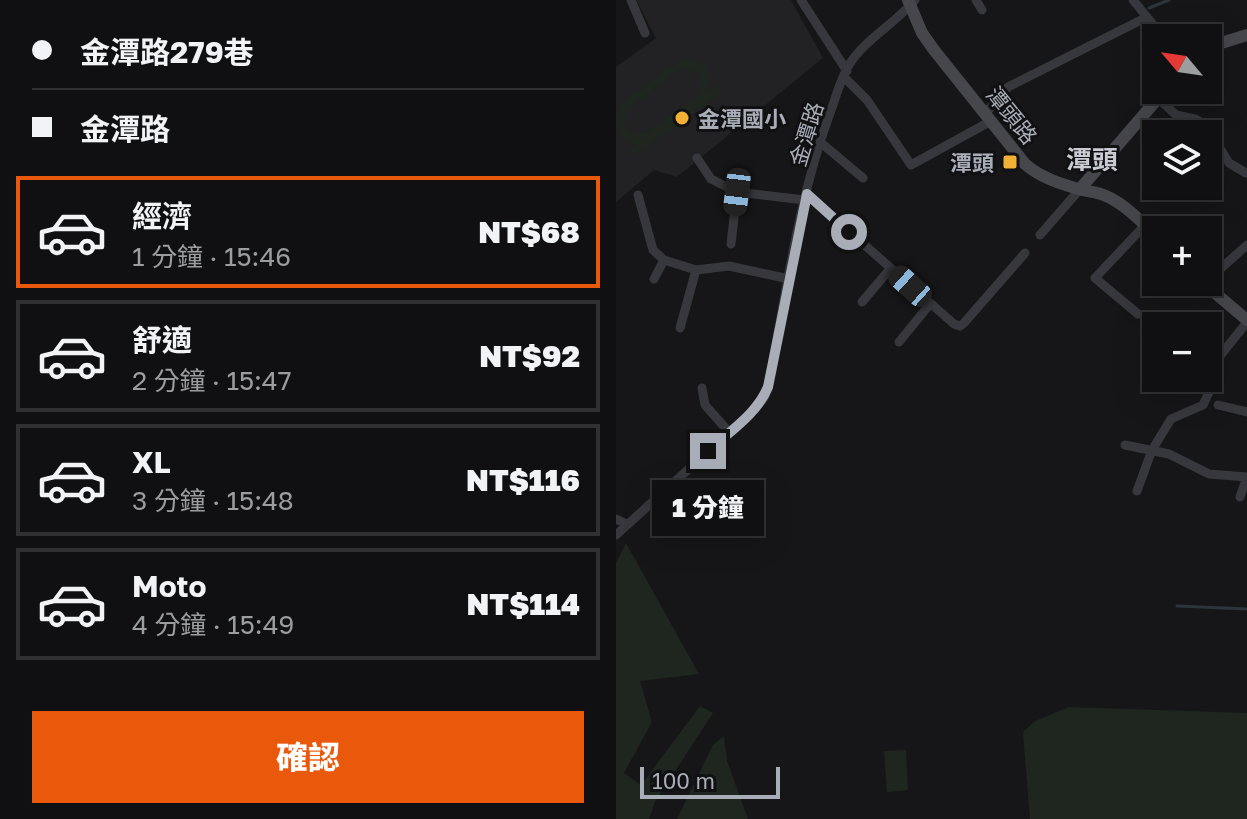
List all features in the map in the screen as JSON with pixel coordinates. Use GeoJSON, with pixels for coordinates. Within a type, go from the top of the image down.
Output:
{"type":"FeatureCollection","features":[{"type":"Feature","properties":{"kind":"street"},"geometry":{"type":"LineString","coordinates":[[631,0],[645,33]]}},
{"type":"Feature","properties":{"kind":"street"},"geometry":{"type":"LineString","coordinates":[[801,0],[845,74],[867,100],[911,165],[988,117],[1008,87],[1147,17]]}},
{"type":"Feature","properties":{"kind":"street"},"geometry":{"type":"LineString","coordinates":[[976,0],[982,10]]}},
{"type":"Feature","properties":{"kind":"street"},"geometry":{"type":"LineString","coordinates":[[1133,0],[1153,24]]}},
{"type":"Feature","properties":{"kind":"street","name":"金潭路"},"geometry":{"type":"LineString","coordinates":[[616,535],[764,398],[806,197],[820,142],[845,74],[861,51],[911,2]]}},
{"type":"Feature","properties":{"kind":"street","name":"潭頭路"},"geometry":{"type":"LineString","coordinates":[[911,2],[922,33],[1025,164],[1046,178],[1116,201],[1142,223]]}},
{"type":"Feature","properties":{"kind":"street"},"geometry":{"type":"LineString","coordinates":[[1222,43],[1247,35]]}},
{"type":"Feature","properties":{"kind":"street"},"geometry":{"type":"LineString","coordinates":[[1040,235],[1153,104]]}},
{"type":"Feature","properties":{"kind":"street"},"geometry":{"type":"LineString","coordinates":[[1169,104],[1176,115],[1206,125],[1229,163],[1246,173]]}},
{"type":"Feature","properties":{"kind":"street"},"geometry":{"type":"LineString","coordinates":[[820,142],[863,178]]}},
{"type":"Feature","properties":{"kind":"street"},"geometry":{"type":"LineString","coordinates":[[697,158],[711,179],[737,192],[806,197],[960,326],[1025,253]]}},
{"type":"Feature","properties":{"kind":"street"},"geometry":{"type":"LineString","coordinates":[[731,244],[737,192]]}},
{"type":"Feature","properties":{"kind":"street"},"geometry":{"type":"LineString","coordinates":[[638,195],[653,250],[664,260],[696,270],[729,266],[789,279]]}},
{"type":"Feature","properties":{"kind":"street"},"geometry":{"type":"LineString","coordinates":[[1138,314],[1095,278],[1142,228]]}},
{"type":"Feature","properties":{"kind":"street"},"geometry":{"type":"LineString","coordinates":[[1222,267],[1247,245]]}},
{"type":"Feature","properties":{"kind":"street"},"geometry":{"type":"LineString","coordinates":[[654,279],[664,260]]}},
{"type":"Feature","properties":{"kind":"street"},"geometry":{"type":"LineString","coordinates":[[862,302],[890,269]]}},
{"type":"Feature","properties":{"kind":"street"},"geometry":{"type":"LineString","coordinates":[[680,328],[696,270]]}},
{"type":"Feature","properties":{"kind":"street"},"geometry":{"type":"LineString","coordinates":[[1220,296],[1247,321],[1222,353]]}},
{"type":"Feature","properties":{"kind":"street"},"geometry":{"type":"LineString","coordinates":[[899,342],[930,304]]}},
{"type":"Feature","properties":{"kind":"street"},"geometry":{"type":"LineString","coordinates":[[702,388],[705,405],[729,432]]}},
{"type":"Feature","properties":{"kind":"street"},"geometry":{"type":"LineString","coordinates":[[1137,491],[1152,450],[1171,419],[1203,405],[1209,392]]}},
{"type":"Feature","properties":{"kind":"street"},"geometry":{"type":"LineString","coordinates":[[1218,405],[1247,412]]}},
{"type":"Feature","properties":{"kind":"street"},"geometry":{"type":"LineString","coordinates":[[1125,445],[1169,454],[1209,474],[1247,477],[1240,497]]}},
{"type":"Feature","properties":{"kind":"street"},"geometry":{"type":"LineString","coordinates":[[616,519],[627,524]]}},
{"type":"Feature","properties":{"kind":"shaded area","name":"金潭國小"},"geometry":{"type":"Polygon","coordinates":[[[636,0],[791,0],[823,58],[677,177],[654,170],[616,202],[616,67],[656,38],[636,0]]]}},
{"type":"Feature","properties":{"kind":"shaded area"},"geometry":{"type":"Polygon","coordinates":[[[693,60],[705,64],[709,72],[707,92],[718,84],[721,93],[635,155],[630,151],[636,145],[624,139],[619,131],[619,105],[676,62],[693,60]],[[680,69],[629,109],[625,128],[630,133],[644,134],[699,94],[702,79],[699,73],[680,69]]]}},
{"type":"Feature","properties":{"kind":"shaded area"},"geometry":{"type":"Polygon","coordinates":[[[626,543],[699,674],[640,681],[652,722],[624,773],[641,785],[700,706],[713,713],[655,802],[649,819],[616,819],[616,563],[626,543]]]}},
{"type":"Feature","properties":{"kind":"shaded area"},"geometry":{"type":"Polygon","coordinates":[[[1069,707],[1247,713],[1247,819],[1030,819],[1023,732],[1035,721],[1069,707]]]}},
{"type":"Feature","properties":{"kind":"shaded area"},"geometry":{"type":"Polygon","coordinates":[[[724,736],[727,761],[748,819],[677,819],[713,745],[724,736]]]}},
{"type":"Feature","properties":{"kind":"shaded area"},"geometry":{"type":"Polygon","coordinates":[[[906,750],[908,790],[887,792],[884,751],[906,750]]]}},
{"type":"Feature","properties":{"kind":"waterway"},"geometry":{"type":"LineString","coordinates":[[1149,8],[1169,0]]}},
{"type":"Feature","properties":{"kind":"waterway"},"geometry":{"type":"LineString","coordinates":[[1177,606],[1247,609]]}},
{"type":"Feature","properties":{"kind":"place","name":"金潭國小"},"geometry":{"type":"Point","coordinates":[682,118]}},
{"type":"Feature","properties":{"kind":"place","name":"潭頭"},"geometry":{"type":"Point","coordinates":[1010,162]}},
{"type":"Feature","properties":{"kind":"district","name":"潭頭"},"geometry":{"type":"Point","coordinates":[1092,159]}},
{"type":"Feature","properties":{"kind":"route"},"geometry":{"type":"LineString","coordinates":[[708,451],[764,398],[807,194],[849,232]]}}]}
